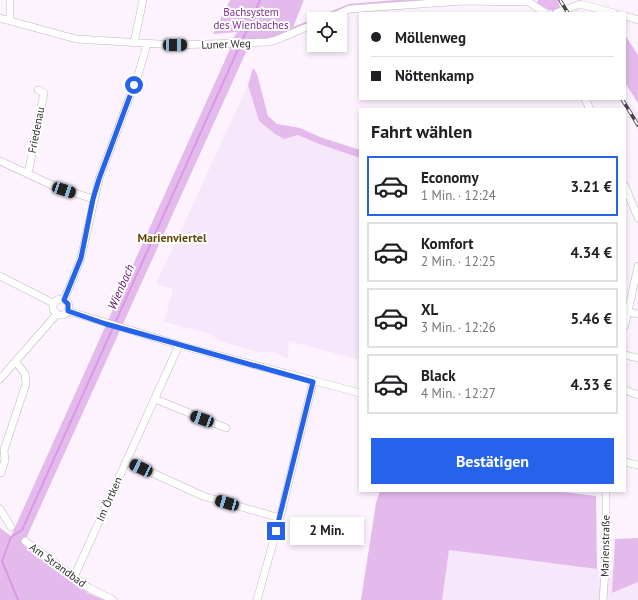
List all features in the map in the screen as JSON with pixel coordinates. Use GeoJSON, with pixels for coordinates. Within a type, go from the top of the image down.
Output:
{"type":"FeatureCollection","features":[{"type":"Feature","properties":{"kind":"street"},"geometry":{"type":"LineString","coordinates":[[10,0],[10,21]]}},
{"type":"Feature","properties":{"kind":"street"},"geometry":{"type":"LineString","coordinates":[[134,43],[143,0]]}},
{"type":"Feature","properties":{"kind":"street"},"geometry":{"type":"LineString","coordinates":[[343,12],[350,9],[463,1],[529,2],[544,12]]}},
{"type":"Feature","properties":{"kind":"street"},"geometry":{"type":"LineString","coordinates":[[559,12],[580,4],[610,12]]}},
{"type":"Feature","properties":{"kind":"street"},"geometry":{"type":"LineString","coordinates":[[626,16],[638,20]]}},
{"type":"Feature","properties":{"kind":"street","name":"Luner Weg"},"geometry":{"type":"LineString","coordinates":[[0,18],[76,39],[147,44],[249,43],[276,40],[307,27]]}},
{"type":"Feature","properties":{"kind":"street"},"geometry":{"type":"LineString","coordinates":[[64,300],[81,258],[93,199],[139,72],[147,44]]}},
{"type":"Feature","properties":{"kind":"street","name":"Friedenau"},"geometry":{"type":"LineString","coordinates":[[26,173],[44,93],[38,90]]}},
{"type":"Feature","properties":{"kind":"street"},"geometry":{"type":"LineString","coordinates":[[0,160],[54,186],[93,199]]}},
{"type":"Feature","properties":{"kind":"street"},"geometry":{"type":"LineString","coordinates":[[626,188],[638,218]]}},
{"type":"Feature","properties":{"kind":"street"},"geometry":{"type":"LineString","coordinates":[[626,321],[638,266]]}},
{"type":"Feature","properties":{"kind":"street"},"geometry":{"type":"LineString","coordinates":[[0,276],[53,303]]}},
{"type":"Feature","properties":{"kind":"street"},"geometry":{"type":"LineString","coordinates":[[53,303],[58,299],[64,300],[68,304],[68,311]]}},
{"type":"Feature","properties":{"kind":"street"},"geometry":{"type":"LineString","coordinates":[[53,303],[53,309],[56,314]]}},
{"type":"Feature","properties":{"kind":"street"},"geometry":{"type":"LineString","coordinates":[[56,314],[63,315],[68,311]]}},
{"type":"Feature","properties":{"kind":"street"},"geometry":{"type":"LineString","coordinates":[[68,311],[106,324],[179,345],[313,382],[359,393]]}},
{"type":"Feature","properties":{"kind":"street"},"geometry":{"type":"LineString","coordinates":[[628,312],[638,314]]}},
{"type":"Feature","properties":{"kind":"street"},"geometry":{"type":"LineString","coordinates":[[0,379],[56,314]]}},
{"type":"Feature","properties":{"kind":"street","name":"Im Örtken"},"geometry":{"type":"LineString","coordinates":[[74,577],[179,345]]}},
{"type":"Feature","properties":{"kind":"street"},"geometry":{"type":"LineString","coordinates":[[626,355],[638,358]]}},
{"type":"Feature","properties":{"kind":"street"},"geometry":{"type":"LineString","coordinates":[[1,473],[5,460],[4,450],[26,384],[25,374],[16,362]]}},
{"type":"Feature","properties":{"kind":"street"},"geometry":{"type":"LineString","coordinates":[[257,600],[280,518],[313,382]]}},
{"type":"Feature","properties":{"kind":"street"},"geometry":{"type":"LineString","coordinates":[[626,390],[638,395]]}},
{"type":"Feature","properties":{"kind":"street"},"geometry":{"type":"LineString","coordinates":[[155,399],[226,428]]}},
{"type":"Feature","properties":{"kind":"street"},"geometry":{"type":"LineString","coordinates":[[126,461],[203,496],[280,518]]}},
{"type":"Feature","properties":{"kind":"street"},"geometry":{"type":"LineString","coordinates":[[626,462],[638,464]]}},
{"type":"Feature","properties":{"kind":"street","name":"Marienstraße"},"geometry":{"type":"LineString","coordinates":[[602,600],[606,555],[606,492]]}},
{"type":"Feature","properties":{"kind":"street"},"geometry":{"type":"LineString","coordinates":[[0,509],[11,527]]}},
{"type":"Feature","properties":{"kind":"street","name":"Am Strandbad"},"geometry":{"type":"LineString","coordinates":[[24,541],[89,588],[113,600]]}},
{"type":"Feature","properties":{"kind":"shaded area"},"geometry":{"type":"Polygon","coordinates":[[[248,85],[259,121],[275,134],[284,139],[298,135],[359,158],[359,360],[289,341],[288,359],[274,352],[257,352],[217,340],[211,334],[164,322],[173,289],[156,284],[248,85]]]}},
{"type":"Feature","properties":{"kind":"shaded area"},"geometry":{"type":"Polygon","coordinates":[[[626,97],[638,115],[638,130],[626,108],[620,100],[626,100],[626,97]]]}},
{"type":"Feature","properties":{"kind":"shaded area"},"geometry":{"type":"Polygon","coordinates":[[[449,550],[614,570],[613,593],[638,582],[638,600],[442,600],[449,550]]]}},
{"type":"Feature","properties":{"kind":"green space","name":"Bachsystem des Wienbaches"},"geometry":{"type":"Polygon","coordinates":[[[230,0],[304,0],[293,27],[307,21],[307,24],[271,39],[251,41],[23,545],[88,593],[104,600],[0,600],[0,528],[11,536],[230,49],[229,45],[237,32],[213,34],[230,0]]]}},
{"type":"Feature","properties":{"kind":"green space","name":"Bachsystem des Wienbaches"},"geometry":{"type":"Polygon","coordinates":[[[396,0],[426,0],[352,5],[335,12],[330,12],[349,4],[396,0]]]}},
{"type":"Feature","properties":{"kind":"green space"},"geometry":{"type":"Polygon","coordinates":[[[538,0],[558,0],[560,8],[556,11],[549,10],[537,3],[538,0]]]}},
{"type":"Feature","properties":{"kind":"green space"},"geometry":{"type":"Polygon","coordinates":[[[626,37],[638,55],[638,103],[626,85],[626,37]]]}},
{"type":"Feature","properties":{"kind":"green space"},"geometry":{"type":"Polygon","coordinates":[[[253,68],[257,74],[268,116],[277,124],[300,128],[320,137],[359,150],[359,158],[298,135],[284,139],[275,134],[259,121],[248,85],[253,68]]]}},
{"type":"Feature","properties":{"kind":"green space"},"geometry":{"type":"Polygon","coordinates":[[[380,492],[562,492],[596,496],[597,569],[449,550],[442,600],[361,600],[376,503],[380,492]]]}},
{"type":"Feature","properties":{"kind":"green space"},"geometry":{"type":"Polygon","coordinates":[[[638,538],[638,582],[612,593],[615,539],[638,538]]]}},
{"type":"Feature","properties":{"kind":"waterway","name":"Wienbach"},"geometry":{"type":"LineString","coordinates":[[242,41],[260,0]]}},
{"type":"Feature","properties":{"kind":"waterway","name":"Wienbach"},"geometry":{"type":"LineString","coordinates":[[18,600],[2,561],[11,537],[22,530],[240,45]]}},
{"type":"Feature","properties":{"kind":"railway"},"geometry":{"type":"LineString","coordinates":[[560,0],[567,12]]}},
{"type":"Feature","properties":{"kind":"railway"},"geometry":{"type":"LineString","coordinates":[[623,100],[638,125]]}},
{"type":"Feature","properties":{"kind":"district","name":"Marienviertel"},"geometry":{"type":"Point","coordinates":[172,238]}},
{"type":"Feature","properties":{"kind":"route"},"geometry":{"type":"LineString","coordinates":[[134,85],[99,179],[93,199],[81,258],[76,274],[64,300],[68,304],[68,311],[106,324],[313,382],[276,531]]}}]}
